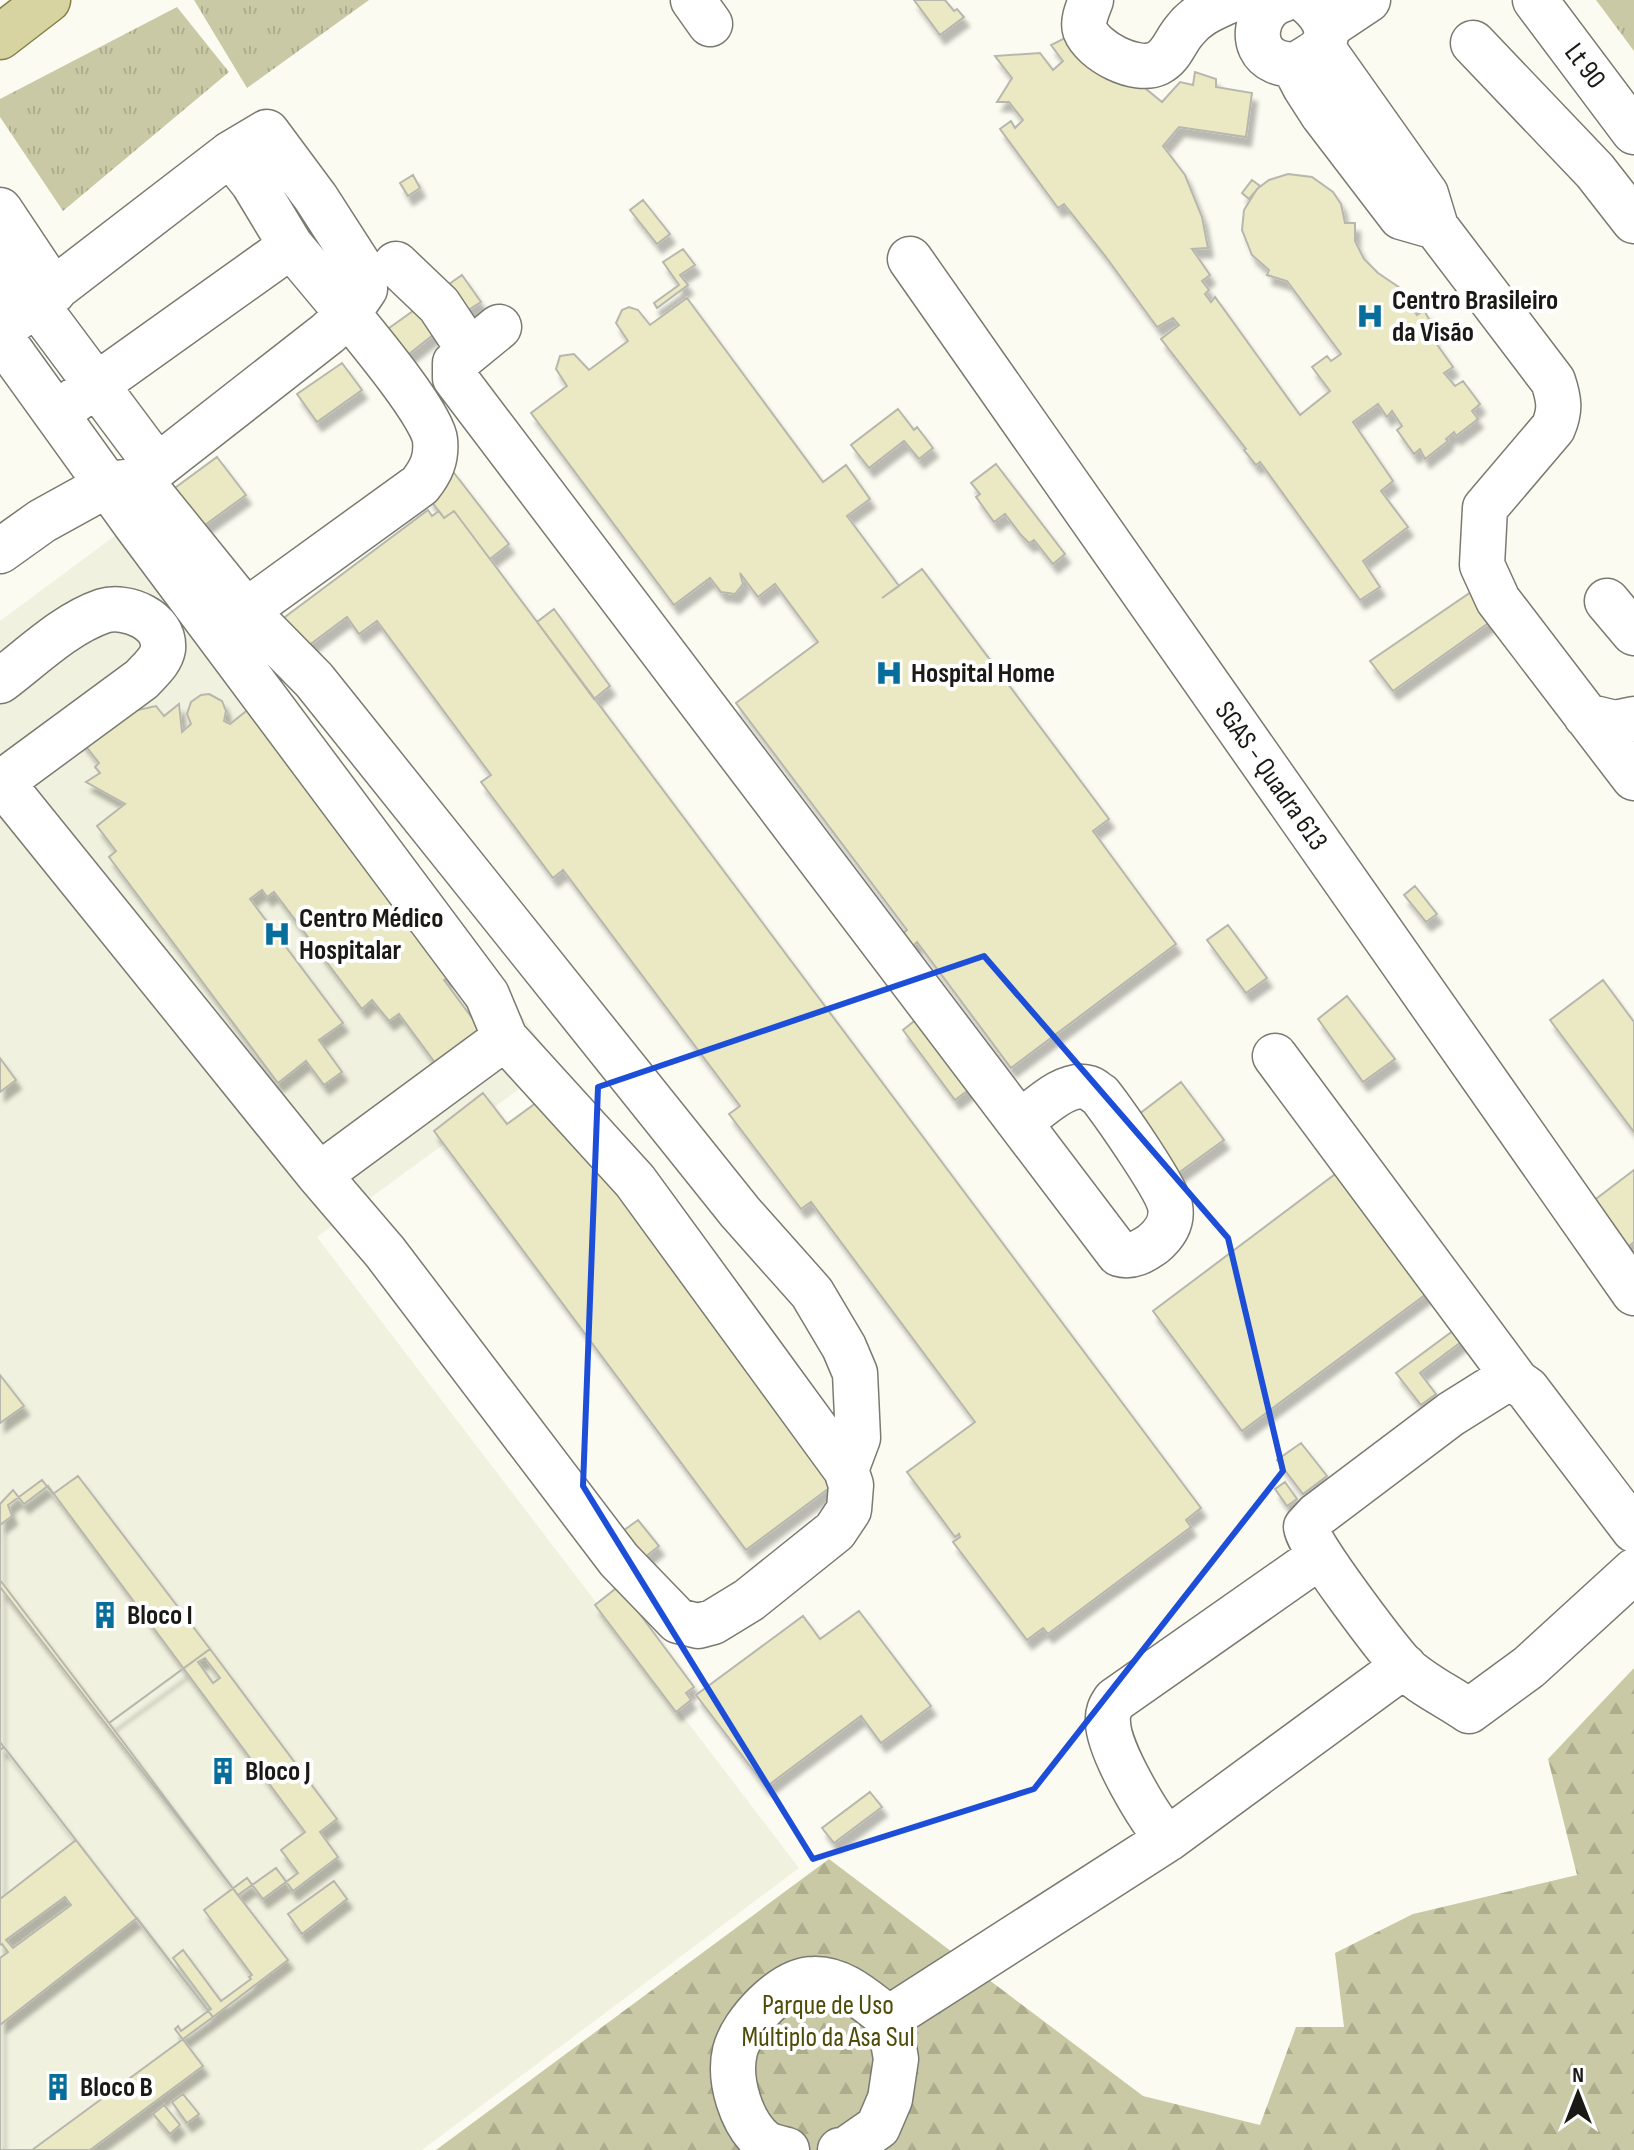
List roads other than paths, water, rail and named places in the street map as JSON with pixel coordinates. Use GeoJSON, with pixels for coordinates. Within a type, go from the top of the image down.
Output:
{"type":"FeatureCollection","features":[{"type":"Feature","properties":{"kind":"main road"},"geometry":{"type":"LineString","coordinates":[[0,37],[48,0]]}},
{"type":"Feature","properties":{"kind":"street"},"geometry":{"type":"LineString","coordinates":[[1091,0],[1084,25],[1086,33],[1114,57],[1130,66],[1159,62],[1171,53],[1185,30],[1204,12],[1291,14],[1368,0]]}},
{"type":"Feature","properties":{"kind":"street","name":"Lt 90"},"geometry":{"type":"LineString","coordinates":[[1535,0],[1634,132]]}},
{"type":"Feature","properties":{"kind":"street"},"geometry":{"type":"LineString","coordinates":[[1291,14],[1305,87],[1323,115],[1401,217],[1436,227],[1553,381],[1560,401],[1559,416],[1553,428],[1485,508],[1482,565],[1498,600],[1634,778]]}},
{"type":"Feature","properties":{"kind":"street"},"geometry":{"type":"LineString","coordinates":[[1473,43],[1595,171],[1634,221]]}},
{"type":"Feature","properties":{"kind":"street"},"geometry":{"type":"LineString","coordinates":[[24,314],[230,154],[267,132],[316,198],[378,270],[439,305],[484,338],[455,363],[455,378],[1021,1122]]}},
{"type":"Feature","properties":{"kind":"street"},"geometry":{"type":"LineString","coordinates":[[159,631],[184,632],[228,617],[420,485],[434,466],[436,438],[416,403],[291,246],[253,183],[230,154]]}},
{"type":"Feature","properties":{"kind":"street"},"geometry":{"type":"LineString","coordinates":[[0,210],[24,314],[57,413],[135,477]]}},
{"type":"Feature","properties":{"kind":"street"},"geometry":{"type":"LineString","coordinates":[[57,413],[291,246]]}},
{"type":"Feature","properties":{"kind":"street","name":"SGAS - Quadra 613"},"geometry":{"type":"LineString","coordinates":[[910,259],[1634,1293]]}},
{"type":"Feature","properties":{"kind":"street"},"geometry":{"type":"LineString","coordinates":[[0,551],[42,521],[135,477],[328,333],[348,314],[378,270]]}},
{"type":"Feature","properties":{"kind":"street"},"geometry":{"type":"LineString","coordinates":[[0,271],[24,314],[94,384],[135,477],[487,995],[505,1038],[635,1181],[846,1470],[851,1485],[849,1510],[835,1531],[749,1600],[713,1622],[698,1626],[678,1621],[619,1560],[385,1252],[319,1175],[1,781],[142,679],[163,651],[159,631],[147,619],[127,610],[106,610],[76,624],[0,681]]}},
{"type":"Feature","properties":{"kind":"street"},"geometry":{"type":"LineString","coordinates":[[228,617],[314,680],[740,1212],[812,1293],[844,1347],[855,1373],[858,1438],[846,1470]]}},
{"type":"Feature","properties":{"kind":"street"},"geometry":{"type":"LineString","coordinates":[[1586,716],[1615,723],[1634,719]]}},
{"type":"Feature","properties":{"kind":"street"},"geometry":{"type":"LineString","coordinates":[[319,1175],[505,1038]]}},
{"type":"Feature","properties":{"kind":"street"},"geometry":{"type":"LineString","coordinates":[[1275,1056],[1517,1382],[1527,1389],[1634,1530]]}},
{"type":"Feature","properties":{"kind":"street"},"geometry":{"type":"LineString","coordinates":[[1517,1382],[1502,1382],[1451,1414],[1310,1521],[1306,1534],[1319,1557],[1404,1666],[1469,1711],[1529,1667],[1634,1571]]}},
{"type":"Feature","properties":{"kind":"street"},"geometry":{"type":"LineString","coordinates":[[1168,1839],[1155,1826],[1116,1750],[1107,1721],[1109,1709],[1115,1700],[1319,1557]]}},
{"type":"Feature","properties":{"kind":"street"},"geometry":{"type":"LineString","coordinates":[[889,2018],[1168,1839],[1404,1666]]}},
{"type":"Feature","properties":{"kind":"street"},"geometry":{"type":"LineString","coordinates":[[787,2150],[765,2143],[745,2118],[733,2080],[735,2050],[757,2013],[780,1992],[812,1979],[842,1984],[889,2018],[896,2059],[890,2099],[878,2127],[845,2150],[840,2150]]}},
{"type":"Feature","properties":{"kind":"place","name":"Centro Brasileiro da Visão"},"geometry":{"type":"Point","coordinates":[1370,316]}},
{"type":"Feature","properties":{"kind":"place","name":"Hospital Home"},"geometry":{"type":"Point","coordinates":[889,673]}},
{"type":"Feature","properties":{"kind":"place","name":"Centro Médico Hospitalar"},"geometry":{"type":"Point","coordinates":[277,934]}},
{"type":"Feature","properties":{"kind":"place","name":"Bloco I"},"geometry":{"type":"Point","coordinates":[105,1615]}},
{"type":"Feature","properties":{"kind":"place","name":"Bloco J"},"geometry":{"type":"Point","coordinates":[223,1771]}},
{"type":"Feature","properties":{"kind":"place","name":"Bloco B"},"geometry":{"type":"Point","coordinates":[58,2087]}},
{"type":"Feature","properties":{"kind":"park label","name":"Parque de Uso Múltiplo da Asa Sul"},"geometry":{"type":"Point","coordinates":[828,2021]}}]}
